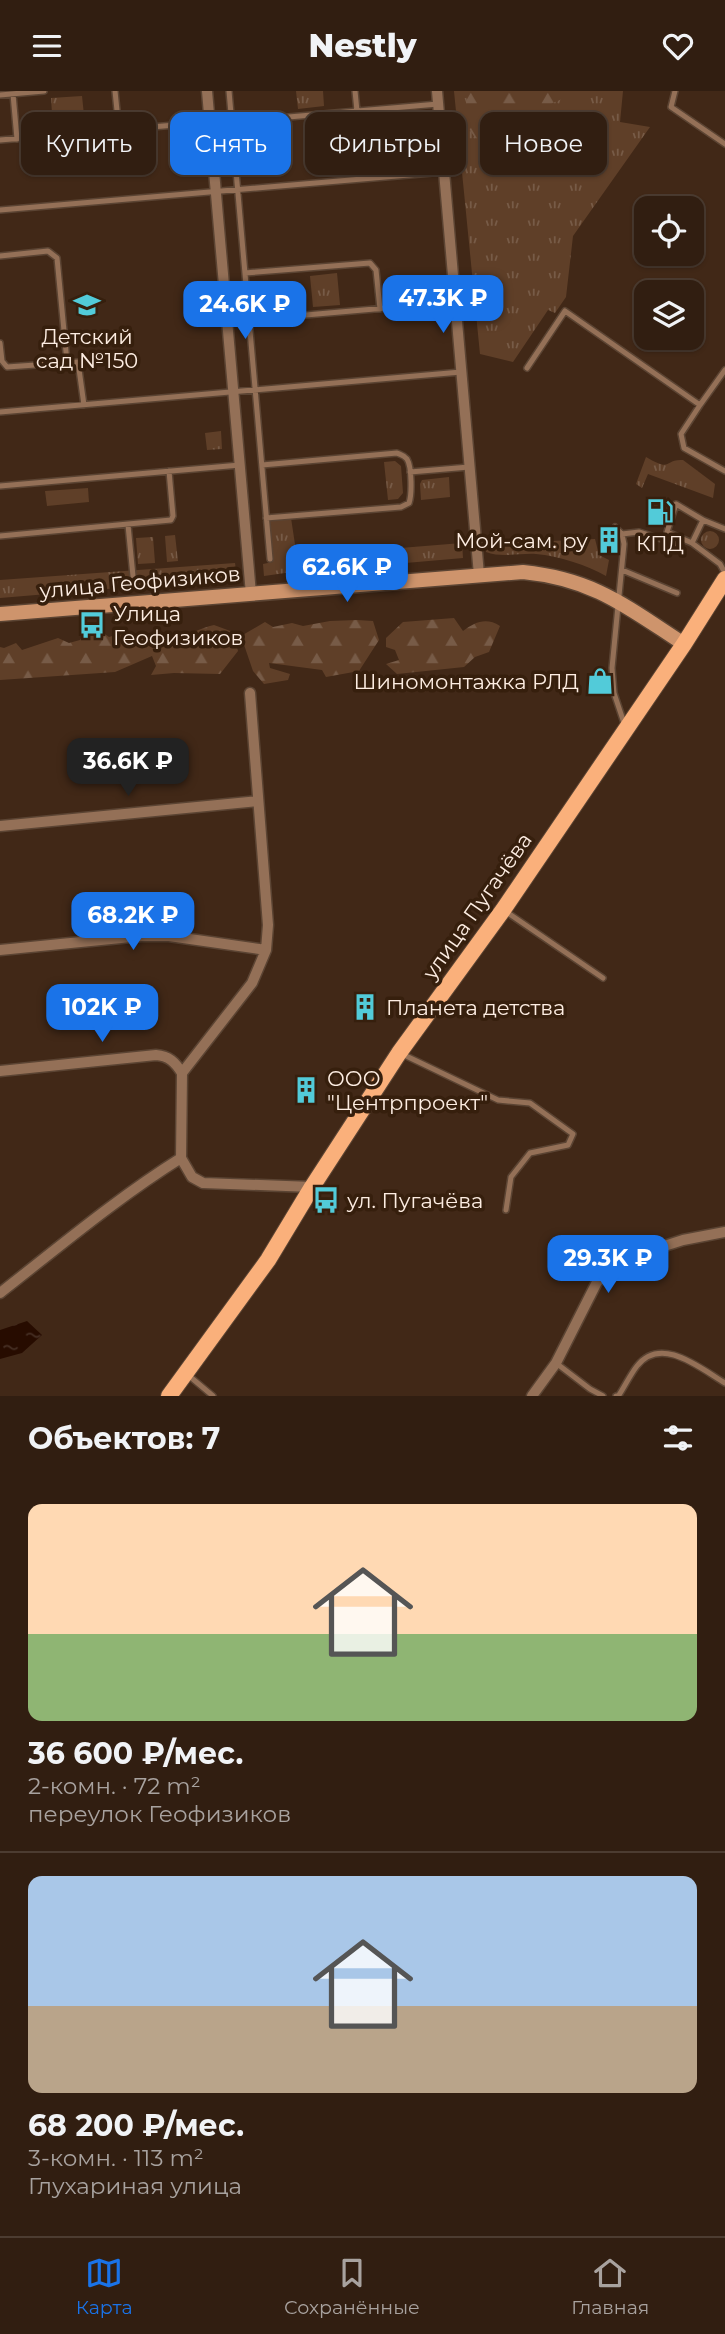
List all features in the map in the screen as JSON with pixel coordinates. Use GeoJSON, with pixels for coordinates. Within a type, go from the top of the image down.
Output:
{"type":"FeatureCollection","features":[{"type":"Feature","properties":{"kind":"main road","name":"улица Пугачёва"},"geometry":{"type":"LineString","coordinates":[[169,1396],[268,1260],[399,1053],[503,910],[684,644],[725,579]]}},
{"type":"Feature","properties":{"kind":"street"},"geometry":{"type":"LineString","coordinates":[[207,91],[209,112]]}},
{"type":"Feature","properties":{"kind":"street"},"geometry":{"type":"LineString","coordinates":[[437,91],[439,112]]}},
{"type":"Feature","properties":{"kind":"street"},"geometry":{"type":"LineString","coordinates":[[215,175],[251,594]]}},
{"type":"Feature","properties":{"kind":"street"},"geometry":{"type":"LineString","coordinates":[[444,175],[480,575]]}},
{"type":"Feature","properties":{"kind":"street","name":"улица Геофизиков"},"geometry":{"type":"LineString","coordinates":[[0,614],[523,572],[558,577],[592,587],[619,601],[684,644]]}},
{"type":"Feature","properties":{"kind":"street"},"geometry":{"type":"LineString","coordinates":[[182,1073],[252,983],[266,950],[268,925],[250,693]]}},
{"type":"Feature","properties":{"kind":"street"},"geometry":{"type":"LineString","coordinates":[[0,826],[258,801]]}},
{"type":"Feature","properties":{"kind":"street"},"geometry":{"type":"LineString","coordinates":[[0,950],[141,936],[169,936],[266,950]]}},
{"type":"Feature","properties":{"kind":"street"},"geometry":{"type":"LineString","coordinates":[[0,1071],[167,1056],[182,1073],[181,1158],[191,1177],[203,1183],[312,1187]]}},
{"type":"Feature","properties":{"kind":"street"},"geometry":{"type":"LineString","coordinates":[[0,1293],[150,1177],[181,1158]]}},
{"type":"Feature","properties":{"kind":"street"},"geometry":{"type":"LineString","coordinates":[[533,1396],[556,1363],[597,1282],[624,1259],[683,1240],[725,1232]]}},
{"type":"Feature","properties":{"kind":"lane"},"geometry":{"type":"LineString","coordinates":[[0,95],[44,91]]}},
{"type":"Feature","properties":{"kind":"lane"},"geometry":{"type":"LineString","coordinates":[[115,91],[117,112]]}},
{"type":"Feature","properties":{"kind":"lane"},"geometry":{"type":"LineString","coordinates":[[229,91],[231,112]]}},
{"type":"Feature","properties":{"kind":"lane"},"geometry":{"type":"LineString","coordinates":[[355,91],[357,111]]}},
{"type":"Feature","properties":{"kind":"lane"},"geometry":{"type":"LineString","coordinates":[[675,91],[671,107],[725,144]]}},
{"type":"Feature","properties":{"kind":"lane"},"geometry":{"type":"LineString","coordinates":[[13,94],[17,139]]}},
{"type":"Feature","properties":{"kind":"lane"},"geometry":{"type":"LineString","coordinates":[[291,117],[438,104]]}},
{"type":"Feature","properties":{"kind":"lane"},"geometry":{"type":"LineString","coordinates":[[0,140],[21,139]]}},
{"type":"Feature","properties":{"kind":"lane"},"geometry":{"type":"LineString","coordinates":[[237,175],[270,559]]}},
{"type":"Feature","properties":{"kind":"lane"},"geometry":{"type":"LineString","coordinates":[[0,210],[401,175]]}},
{"type":"Feature","properties":{"kind":"lane"},"geometry":{"type":"LineString","coordinates":[[0,255],[48,251],[57,258],[67,362]]}},
{"type":"Feature","properties":{"kind":"lane"},"geometry":{"type":"LineString","coordinates":[[245,273],[370,263],[377,273],[380,309]]}},
{"type":"Feature","properties":{"kind":"lane"},"geometry":{"type":"LineString","coordinates":[[249,320],[456,302]]}},
{"type":"Feature","properties":{"kind":"lane"},"geometry":{"type":"LineString","coordinates":[[527,368],[565,311],[700,405]]}},
{"type":"Feature","properties":{"kind":"lane"},"geometry":{"type":"LineString","coordinates":[[0,343],[2,361],[7,367],[77,361],[84,405]]}},
{"type":"Feature","properties":{"kind":"lane"},"geometry":{"type":"LineString","coordinates":[[725,370],[681,434],[684,448],[725,471]]}},
{"type":"Feature","properties":{"kind":"lane"},"geometry":{"type":"LineString","coordinates":[[0,412],[461,372]]}},
{"type":"Feature","properties":{"kind":"lane"},"geometry":{"type":"LineString","coordinates":[[262,465],[397,453],[406,458],[410,472],[412,496],[406,506],[267,518]]}},
{"type":"Feature","properties":{"kind":"lane"},"geometry":{"type":"LineString","coordinates":[[0,486],[240,465]]}},
{"type":"Feature","properties":{"kind":"lane"},"geometry":{"type":"LineString","coordinates":[[410,472],[470,467]]}},
{"type":"Feature","properties":{"kind":"lane"},"geometry":{"type":"LineString","coordinates":[[0,536],[168,521],[173,518],[169,471]]}},
{"type":"Feature","properties":{"kind":"lane"},"geometry":{"type":"LineString","coordinates":[[725,529],[676,504],[667,532],[692,543],[720,564],[725,573]]}},
{"type":"Feature","properties":{"kind":"lane"},"geometry":{"type":"LineString","coordinates":[[692,543],[703,520]]}},
{"type":"Feature","properties":{"kind":"lane"},"geometry":{"type":"LineString","coordinates":[[128,525],[133,576]]}},
{"type":"Feature","properties":{"kind":"lane"},"geometry":{"type":"LineString","coordinates":[[615,527],[622,534],[624,544],[612,668],[614,693],[626,730]]}},
{"type":"Feature","properties":{"kind":"lane"},"geometry":{"type":"LineString","coordinates":[[622,534],[639,532],[680,545]]}},
{"type":"Feature","properties":{"kind":"lane"},"geometry":{"type":"LineString","coordinates":[[622,570],[677,593]]}},
{"type":"Feature","properties":{"kind":"lane"},"geometry":{"type":"LineString","coordinates":[[503,910],[603,978]]}},
{"type":"Feature","properties":{"kind":"lane"},"geometry":{"type":"LineString","coordinates":[[399,1053],[498,1100],[530,1103],[573,1135],[568,1145],[530,1153],[511,1177],[506,1210]]}},
{"type":"Feature","properties":{"kind":"lane"},"geometry":{"type":"LineString","coordinates":[[616,1396],[638,1364],[657,1352],[676,1355],[725,1383]]}},
{"type":"Feature","properties":{"kind":"lane"},"geometry":{"type":"LineString","coordinates":[[556,1363],[603,1396]]}},
{"type":"Feature","properties":{"kind":"lane"},"geometry":{"type":"LineString","coordinates":[[186,1373],[213,1396]]}},
{"type":"Feature","properties":{"kind":"green space"},"geometry":{"type":"Polygon","coordinates":[[[296,91],[323,91],[324,106],[298,109],[296,91]]]}},
{"type":"Feature","properties":{"kind":"green space"},"geometry":{"type":"Polygon","coordinates":[[[454,91],[623,91],[620,122],[650,127],[573,236],[566,297],[555,313],[548,310],[513,362],[480,354],[462,175],[466,175],[466,112],[456,112],[454,91]]]}},
{"type":"Feature","properties":{"kind":"green space"},"geometry":{"type":"Polygon","coordinates":[[[467,91],[583,91],[536,112],[480,112],[480,145],[466,124],[467,91]]]}},
{"type":"Feature","properties":{"kind":"green space"},"geometry":{"type":"Polygon","coordinates":[[[82,96],[84,112],[52,112],[51,98],[82,96]]]}},
{"type":"Feature","properties":{"kind":"green space"},"geometry":{"type":"Polygon","coordinates":[[[337,273],[340,305],[313,307],[310,276],[337,273]]]}},
{"type":"Feature","properties":{"kind":"green space"},"geometry":{"type":"Polygon","coordinates":[[[221,431],[222,449],[207,450],[205,433],[221,431]]]}},
{"type":"Feature","properties":{"kind":"green space"},"geometry":{"type":"Polygon","coordinates":[[[646,457],[664,465],[683,460],[715,484],[713,498],[648,474],[642,488],[636,484],[646,457]]]}},
{"type":"Feature","properties":{"kind":"green space"},"geometry":{"type":"Polygon","coordinates":[[[395,461],[401,466],[403,493],[398,499],[388,500],[384,462],[395,461]]]}},
{"type":"Feature","properties":{"kind":"green space"},"geometry":{"type":"Polygon","coordinates":[[[449,477],[450,497],[421,500],[422,480],[449,477]]]}},
{"type":"Feature","properties":{"kind":"green space"},"geometry":{"type":"Polygon","coordinates":[[[88,488],[89,502],[47,506],[45,491],[88,488]]]}},
{"type":"Feature","properties":{"kind":"green space"},"geometry":{"type":"Polygon","coordinates":[[[291,518],[299,571],[264,576],[263,564],[273,562],[269,521],[291,518]]]}},
{"type":"Feature","properties":{"kind":"green space"},"geometry":{"type":"Polygon","coordinates":[[[710,531],[718,536],[719,540],[714,548],[710,549],[702,544],[701,540],[706,532],[710,531]]]}},
{"type":"Feature","properties":{"kind":"green space"},"geometry":{"type":"Polygon","coordinates":[[[175,535],[178,561],[167,562],[165,536],[175,535]]]}},
{"type":"Feature","properties":{"kind":"green space"},"geometry":{"type":"Polygon","coordinates":[[[153,537],[155,563],[138,564],[136,538],[153,537]]]}},
{"type":"Feature","properties":{"kind":"green space"},"geometry":{"type":"Polygon","coordinates":[[[595,539],[599,555],[609,560],[606,576],[554,557],[536,554],[492,554],[486,552],[485,544],[595,539]]]}},
{"type":"Feature","properties":{"kind":"green space"},"geometry":{"type":"Polygon","coordinates":[[[462,543],[463,558],[302,572],[302,556],[462,543]]]}},
{"type":"Feature","properties":{"kind":"green space"},"geometry":{"type":"Polygon","coordinates":[[[235,563],[237,578],[0,598],[0,580],[235,563]]]}},
{"type":"Feature","properties":{"kind":"green space"},"geometry":{"type":"Polygon","coordinates":[[[454,618],[463,631],[481,622],[500,626],[489,652],[475,657],[464,667],[397,674],[386,664],[399,660],[395,650],[386,647],[386,638],[403,622],[454,618]]]}},
{"type":"Feature","properties":{"kind":"green space"},"geometry":{"type":"Polygon","coordinates":[[[357,620],[373,621],[379,640],[359,671],[326,677],[322,670],[269,663],[270,668],[290,674],[288,680],[264,684],[253,671],[241,636],[265,622],[273,627],[292,623],[303,626],[357,620]]]}},
{"type":"Feature","properties":{"kind":"green space"},"geometry":{"type":"Polygon","coordinates":[[[214,625],[233,632],[238,651],[220,674],[151,675],[156,666],[152,656],[115,672],[0,680],[0,647],[16,643],[22,650],[58,638],[69,643],[80,640],[83,635],[102,632],[109,637],[119,634],[141,635],[146,641],[156,637],[185,635],[214,625]]]}},
{"type":"Feature","properties":{"kind":"water"},"geometry":{"type":"Polygon","coordinates":[[[27,1321],[42,1335],[22,1353],[0,1359],[0,1330],[27,1321]]]}},
{"type":"Feature","properties":{"kind":"place","name":"Детский сад №150"},"geometry":{"type":"Point","coordinates":[87,305]}},
{"type":"Feature","properties":{"kind":"place","name":"КПД"},"geometry":{"type":"Point","coordinates":[660,512]}},
{"type":"Feature","properties":{"kind":"place","name":"Мой-сам. ру"},"geometry":{"type":"Point","coordinates":[609,540]}},
{"type":"Feature","properties":{"kind":"place","name":"Улица Геофизиков"},"geometry":{"type":"Point","coordinates":[92,625]}},
{"type":"Feature","properties":{"kind":"place","name":"Шиномонтажка РЛД"},"geometry":{"type":"Point","coordinates":[600,681]}},
{"type":"Feature","properties":{"kind":"place","name":"Планета детства"},"geometry":{"type":"Point","coordinates":[365,1007]}},
{"type":"Feature","properties":{"kind":"place","name":"ООО \"Центрпроект\""},"geometry":{"type":"Point","coordinates":[306,1090]}},
{"type":"Feature","properties":{"kind":"place","name":"ул. Пугачёва"},"geometry":{"type":"Point","coordinates":[326,1200]}}]}
